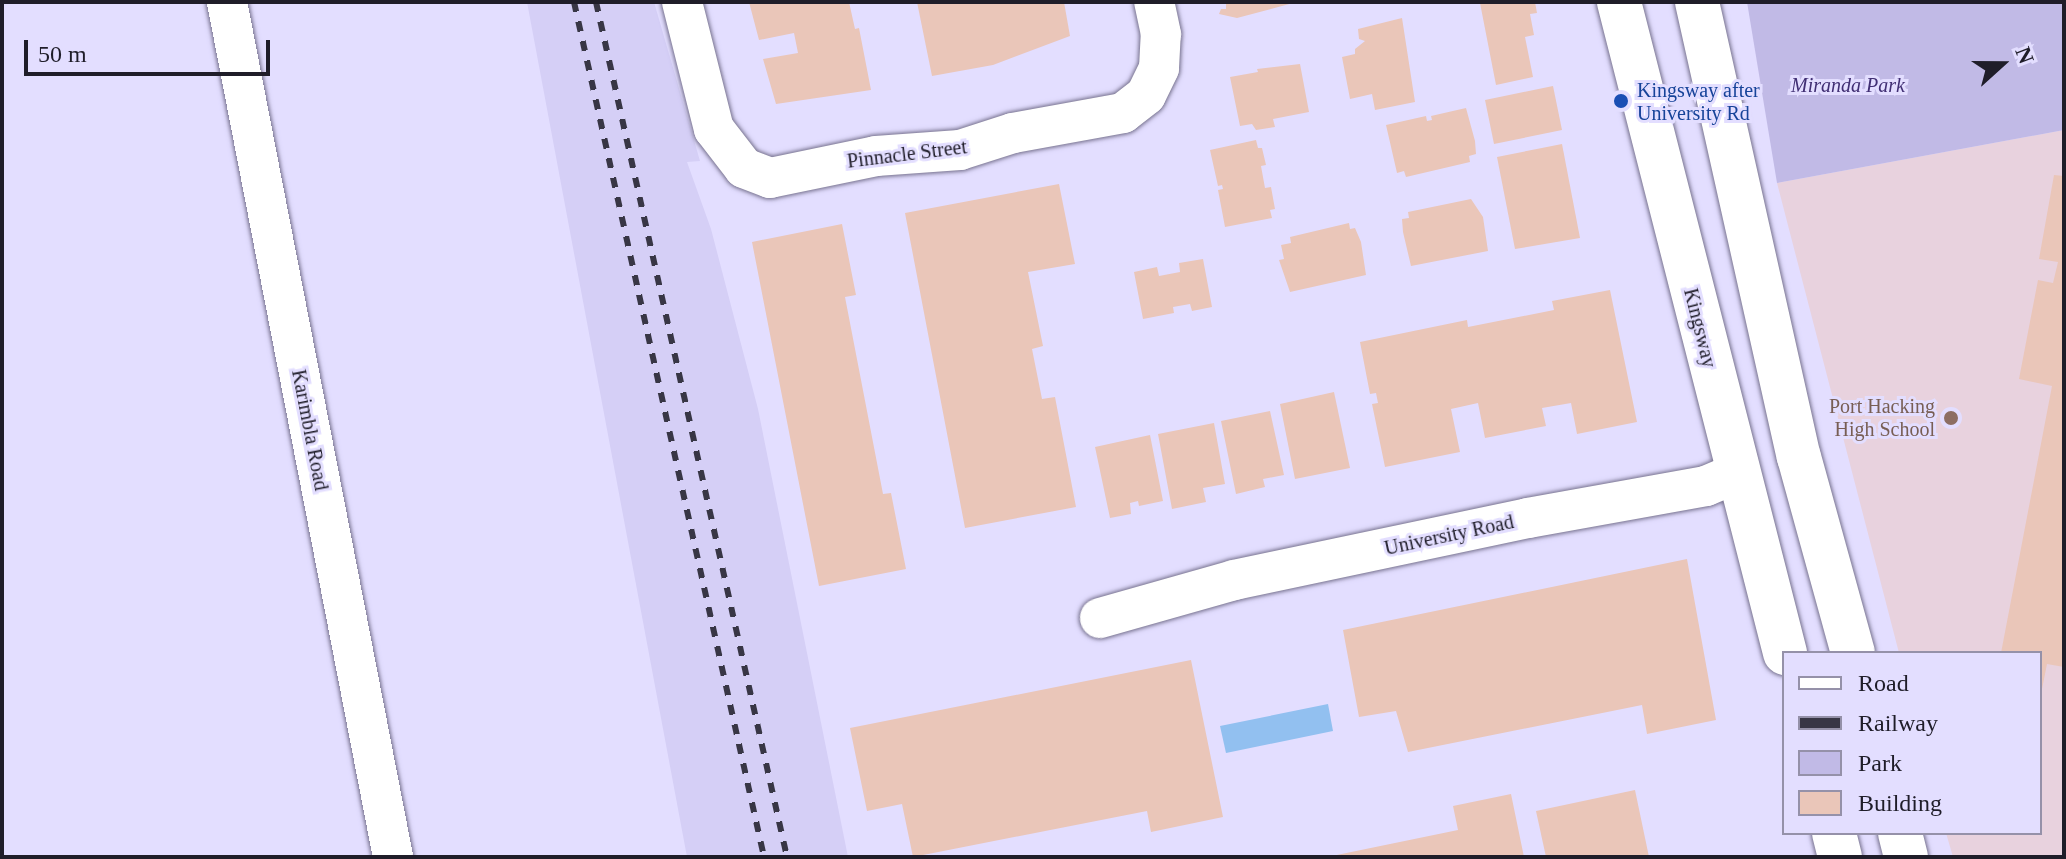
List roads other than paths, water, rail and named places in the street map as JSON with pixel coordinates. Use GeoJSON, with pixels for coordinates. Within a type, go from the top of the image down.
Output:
{"type":"FeatureCollection","features":[{"type":"Feature","properties":{"kind":"main road","name":"Kingsway"},"geometry":{"type":"LineString","coordinates":[[1619,2],[1784,651]]}},
{"type":"Feature","properties":{"kind":"main road"},"geometry":{"type":"LineString","coordinates":[[1697,2],[1799,457],[1852,651]]}},
{"type":"Feature","properties":{"kind":"main road","name":"University Road"},"geometry":{"type":"LineString","coordinates":[[1737,473],[1799,457]]}},
{"type":"Feature","properties":{"kind":"main road"},"geometry":{"type":"LineString","coordinates":[[1834,835],[1840,857]]}},
{"type":"Feature","properties":{"kind":"main road"},"geometry":{"type":"LineString","coordinates":[[1900,835],[1906,857]]}},
{"type":"Feature","properties":{"kind":"street","name":"Karimbla Road"},"geometry":{"type":"LineString","coordinates":[[227,2],[393,857]]}},
{"type":"Feature","properties":{"kind":"street","name":"Pinnacle Street"},"geometry":{"type":"LineString","coordinates":[[682,2],[714,129],[744,168],[770,178],[876,156],[960,150],[1013,133],[1123,113],[1146,95],[1159,68],[1161,34],[1154,2]]}},
{"type":"Feature","properties":{"kind":"street","name":"University Road"},"geometry":{"type":"LineString","coordinates":[[1100,618],[1234,580],[1528,518],[1706,486],[1737,473]]}},
{"type":"Feature","properties":{"kind":"water"},"geometry":{"type":"Polygon","coordinates":[[[1328,704],[1333,731],[1226,753],[1220,726],[1328,704]]]}},
{"type":"Feature","properties":{"kind":"railway"},"geometry":{"type":"LineString","coordinates":[[574,2],[764,857]]}},
{"type":"Feature","properties":{"kind":"railway"},"geometry":{"type":"LineString","coordinates":[[596,2],[787,857]]}},
{"type":"Feature","properties":{"kind":"place","name":"Kingsway after University Rd"},"geometry":{"type":"Point","coordinates":[1621,101]}},
{"type":"Feature","properties":{"kind":"place","name":"Port Hacking High School"},"geometry":{"type":"Point","coordinates":[1951,418]}},
{"type":"Feature","properties":{"kind":"park label","name":"Miranda Park"},"geometry":{"type":"Point","coordinates":[1848,85]}}]}
